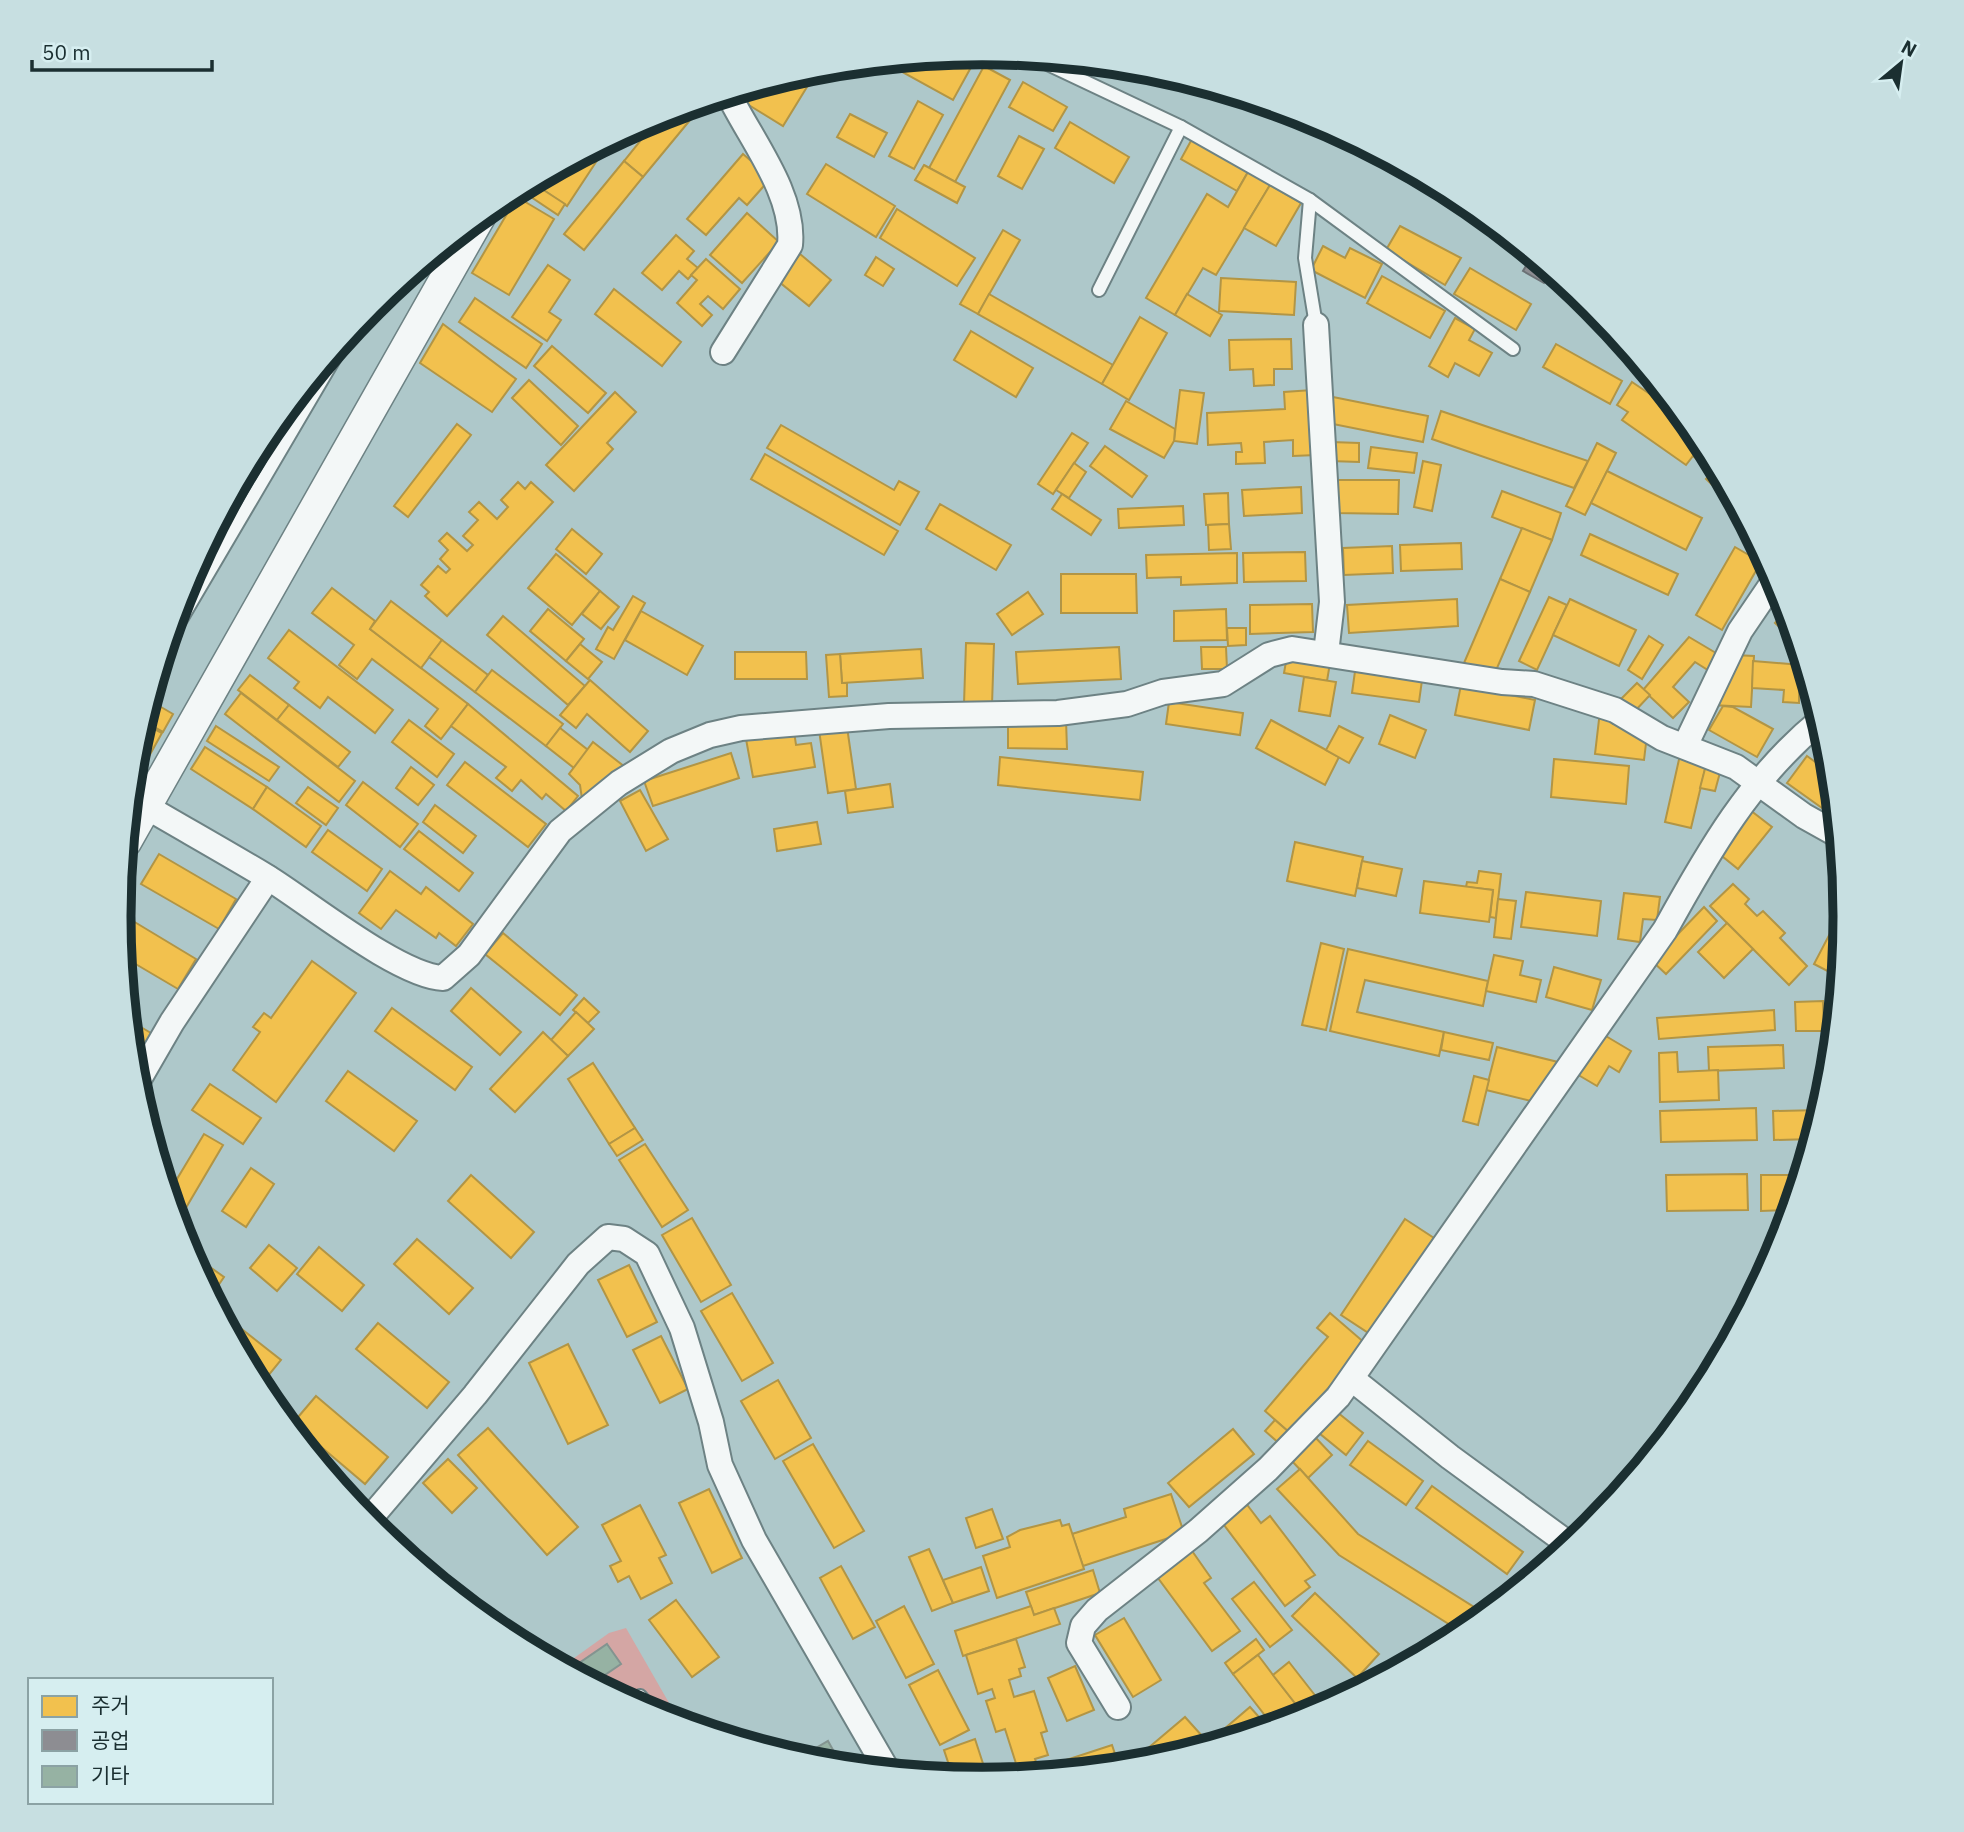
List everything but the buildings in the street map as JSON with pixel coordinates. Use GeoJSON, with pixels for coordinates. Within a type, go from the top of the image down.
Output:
{"type":"FeatureCollection","features":[{"type":"Feature","properties":{"kind":"street"},"geometry":{"type":"LineString","coordinates":[[723,352],[790,245],[792,225],[786,202],[733,103]]}},
{"type":"Feature","properties":{"kind":"street"},"geometry":{"type":"LineString","coordinates":[[136,822],[468,238]]}},
{"type":"Feature","properties":{"kind":"street"},"geometry":{"type":"LineString","coordinates":[[1316,325],[1332,602],[1326,653]]}},
{"type":"Feature","properties":{"kind":"street"},"geometry":{"type":"LineString","coordinates":[[1685,746],[1740,631],[1768,590]]}},
{"type":"Feature","properties":{"kind":"street"},"geometry":{"type":"LineString","coordinates":[[145,806],[268,878],[396,962],[426,978],[443,978],[469,955],[561,831],[579,814],[671,751],[710,735],[741,728],[889,716],[1058,713],[1127,704],[1163,692],[1223,684],[1269,654],[1292,649],[1502,682],[1534,684],[1615,709],[1662,738],[1736,767],[1804,816],[1828,830]]}},
{"type":"Feature","properties":{"kind":"street"},"geometry":{"type":"LineString","coordinates":[[1118,1707],[1079,1643],[1083,1626],[1097,1610],[1198,1531],[1268,1469],[1352,1379],[1665,930],[1702,862],[1758,781],[1812,728]]}},
{"type":"Feature","properties":{"kind":"street"},"geometry":{"type":"LineString","coordinates":[[145,1069],[172,1022],[268,878]]}},
{"type":"Feature","properties":{"kind":"street"},"geometry":{"type":"LineString","coordinates":[[375,1513],[475,1395],[578,1264],[608,1237],[624,1238],[648,1254],[682,1328],[711,1422],[720,1465],[754,1540],[882,1761]]}},
{"type":"Feature","properties":{"kind":"street"},"geometry":{"type":"LineString","coordinates":[[1352,1379],[1450,1457],[1562,1539]]}},
{"type":"Feature","properties":{"kind":"lane"},"geometry":{"type":"LineString","coordinates":[[1058,69],[1181,127],[1310,200],[1513,349]]}},
{"type":"Feature","properties":{"kind":"lane"},"geometry":{"type":"LineString","coordinates":[[1099,290],[1181,127]]}},
{"type":"Feature","properties":{"kind":"lane"},"geometry":{"type":"LineString","coordinates":[[1310,200],[1305,258],[1316,325]]}},
{"type":"Feature","properties":{"kind":"lane"},"geometry":{"type":"LineString","coordinates":[[192,601],[322,379]]}},
{"type":"Feature","properties":{"kind":"shaded area"},"geometry":{"type":"Polygon","coordinates":[[[626,1628],[672,1708],[571,1661],[609,1633],[626,1628]]]}}]}
